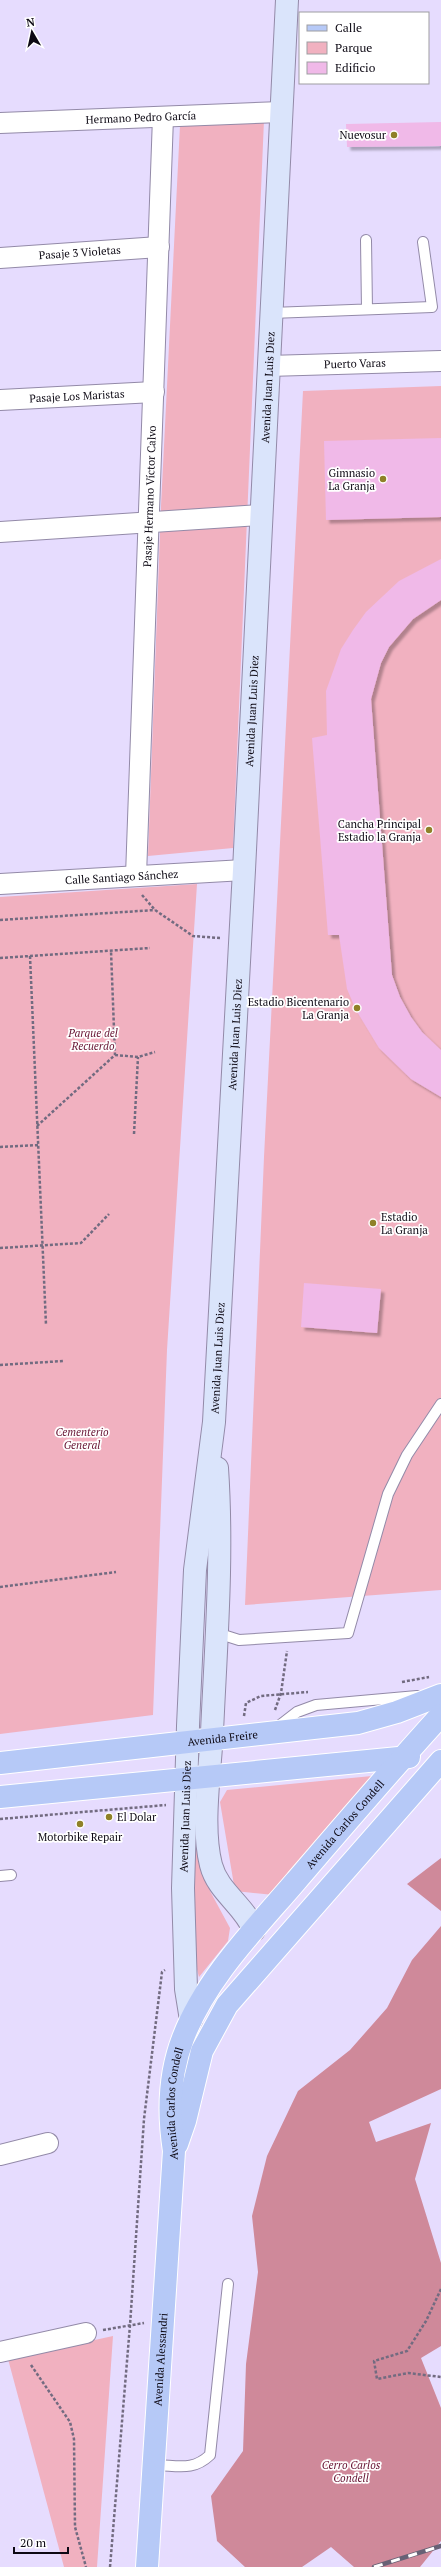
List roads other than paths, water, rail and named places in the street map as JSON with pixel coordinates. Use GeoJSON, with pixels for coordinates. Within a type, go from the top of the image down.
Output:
{"type":"FeatureCollection","features":[{"type":"Feature","properties":{"kind":"main road","name":"Avenida Juan Luis Diez"},"geometry":{"type":"LineString","coordinates":[[191,2020],[186,1988],[185,1950],[185,1780],[195,1570],[214,1422],[244,870],[287,0]]}},
{"type":"Feature","properties":{"kind":"main road","name":"Avenida Juan Luis Diez"},"geometry":{"type":"LineString","coordinates":[[214,1422],[220,1521],[217,1633],[209,1778],[208,1840],[211,1865],[219,1885],[250,1920],[254,1930]]}},
{"type":"Feature","properties":{"kind":"main road","name":"Avenida Freire"},"geometry":{"type":"LineString","coordinates":[[0,1763],[268,1734],[366,1721],[397,1712],[441,1695]]}},
{"type":"Feature","properties":{"kind":"main road","name":"Avenida Carlos Condell"},"geometry":{"type":"LineString","coordinates":[[174,2151],[171,2122],[172,2082],[178,2054],[191,2020],[212,1985],[254,1930],[402,1758],[441,1715]]}},
{"type":"Feature","properties":{"kind":"main road"},"geometry":{"type":"LineString","coordinates":[[0,1798],[402,1758],[441,1750]]}},
{"type":"Feature","properties":{"kind":"main road","name":"Avenida Carlos Condell"},"geometry":{"type":"LineString","coordinates":[[174,2151],[185,2121],[196,2069],[209,2037],[227,2005],[441,1761]]}},
{"type":"Feature","properties":{"kind":"main road"},"geometry":{"type":"LineString","coordinates":[[251,1977],[256,1953],[254,1930]]}},
{"type":"Feature","properties":{"kind":"main road","name":"Avenida Alessandri"},"geometry":{"type":"LineString","coordinates":[[147,2567],[174,2151]]}},
{"type":"Feature","properties":{"kind":"street","name":"Hermano Pedro García"},"geometry":{"type":"LineString","coordinates":[[0,123],[281,112]]}},
{"type":"Feature","properties":{"kind":"street","name":"Pasaje Hermano Víctor Calvo"},"geometry":{"type":"LineString","coordinates":[[136,876],[163,117]]}},
{"type":"Feature","properties":{"kind":"street","name":"Pasaje 3 Violetas"},"geometry":{"type":"LineString","coordinates":[[0,258],[159,247]]}},
{"type":"Feature","properties":{"kind":"street","name":"Puerto Varas"},"geometry":{"type":"LineString","coordinates":[[268,366],[441,361]]}},
{"type":"Feature","properties":{"kind":"street","name":"Pasaje Los Maristas"},"geometry":{"type":"LineString","coordinates":[[0,400],[154,392]]}},
{"type":"Feature","properties":{"kind":"street"},"geometry":{"type":"LineString","coordinates":[[0,532],[261,515]]}},
{"type":"Feature","properties":{"kind":"street","name":"Calle Santiago Sánchez"},"geometry":{"type":"LineString","coordinates":[[0,884],[244,870]]}},
{"type":"Feature","properties":{"kind":"street"},"geometry":{"type":"LineString","coordinates":[[0,2155],[48,2143]]}},
{"type":"Feature","properties":{"kind":"street"},"geometry":{"type":"LineString","coordinates":[[8,2350],[86,2332]]}},
{"type":"Feature","properties":{"kind":"lane"},"geometry":{"type":"LineString","coordinates":[[366,240],[367,310]]}},
{"type":"Feature","properties":{"kind":"lane"},"geometry":{"type":"LineString","coordinates":[[271,313],[432,307],[423,242]]}},
{"type":"Feature","properties":{"kind":"lane"},"geometry":{"type":"LineString","coordinates":[[217,1633],[239,1640],[348,1633],[388,1494],[407,1455],[441,1404]]}},
{"type":"Feature","properties":{"kind":"lane"},"geometry":{"type":"LineString","coordinates":[[0,1876],[12,1874]]}},
{"type":"Feature","properties":{"kind":"lane"},"geometry":{"type":"LineString","coordinates":[[153,2465],[191,2467],[201,2464],[210,2455],[228,2284]]}},
{"type":"Feature","properties":{"kind":"railway"},"geometry":{"type":"LineString","coordinates":[[374,2567],[441,2546]]}},
{"type":"Feature","properties":{"kind":"place","name":"Nuevosur"},"geometry":{"type":"Point","coordinates":[394,135]}},
{"type":"Feature","properties":{"kind":"place","name":"Gimnasio La Granja"},"geometry":{"type":"Point","coordinates":[383,479]}},
{"type":"Feature","properties":{"kind":"place","name":"Cancha Principal Estadio la Granja"},"geometry":{"type":"Point","coordinates":[429,830]}},
{"type":"Feature","properties":{"kind":"place","name":"Estadio Bicentenario La Granja"},"geometry":{"type":"Point","coordinates":[357,1008]}},
{"type":"Feature","properties":{"kind":"place","name":"Estadio La Granja"},"geometry":{"type":"Point","coordinates":[373,1223]}},
{"type":"Feature","properties":{"kind":"place","name":"El Dolar"},"geometry":{"type":"Point","coordinates":[109,1817]}},
{"type":"Feature","properties":{"kind":"place","name":"Motorbike Repair"},"geometry":{"type":"Point","coordinates":[80,1824]}},
{"type":"Feature","properties":{"kind":"park label","name":"Parque del Recuerdo"},"geometry":{"type":"Point","coordinates":[93,1039]}},
{"type":"Feature","properties":{"kind":"park label","name":"Cementerio General"},"geometry":{"type":"Point","coordinates":[82,1438]}},
{"type":"Feature","properties":{"kind":"park label","name":"Cerro Carlos Condell"},"geometry":{"type":"Point","coordinates":[351,2471]}}]}
